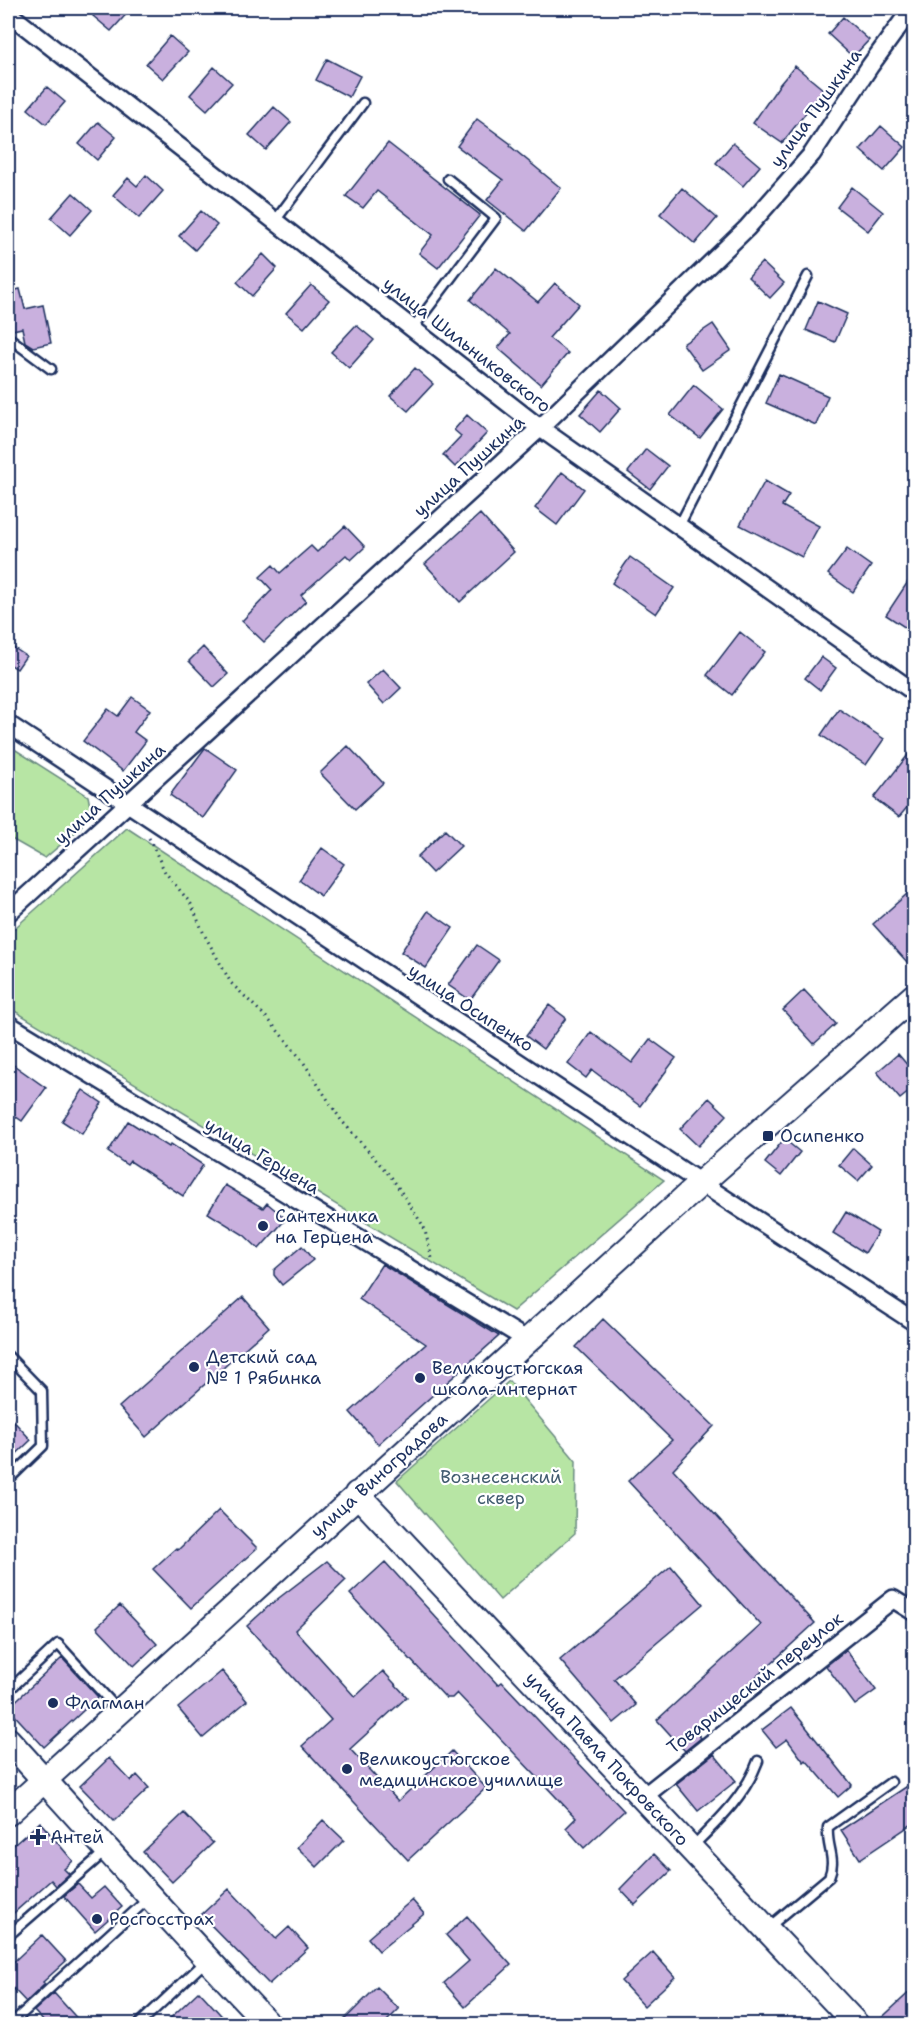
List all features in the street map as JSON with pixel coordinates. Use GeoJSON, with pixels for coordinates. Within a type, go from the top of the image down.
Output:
{"type":"FeatureCollection","features":[{"type":"Feature","properties":{"kind":"street","name":"улица Пушкина"},"geometry":{"type":"LineString","coordinates":[[8,913],[540,428],[747,228],[812,154],[870,66],[912,8]]}},
{"type":"Feature","properties":{"kind":"street","name":"улица Шильниковского"},"geometry":{"type":"LineString","coordinates":[[8,13],[540,428],[915,692]]}},
{"type":"Feature","properties":{"kind":"street","name":"улица Осипенко"},"geometry":{"type":"LineString","coordinates":[[8,724],[915,1322]]}},
{"type":"Feature","properties":{"kind":"street","name":"улица Виноградова"},"geometry":{"type":"LineString","coordinates":[[8,1813],[701,1183],[915,996]]}},
{"type":"Feature","properties":{"kind":"street","name":"улица Герцена"},"geometry":{"type":"LineString","coordinates":[[8,1024],[528,1340]]}},
{"type":"Feature","properties":{"kind":"street","name":"улица Павла Покровского"},"geometry":{"type":"LineString","coordinates":[[357,1494],[856,2025]]}},
{"type":"Feature","properties":{"kind":"street","name":"Товарищеский переулок"},"geometry":{"type":"LineString","coordinates":[[642,1797],[893,1599],[915,1612]]}},
{"type":"Feature","properties":{"kind":"street"},"geometry":{"type":"LineString","coordinates":[[8,1740],[106,1851],[268,2025]]}},
{"type":"Feature","properties":{"kind":"lane"},"geometry":{"type":"LineString","coordinates":[[275,221],[363,103]]}},
{"type":"Feature","properties":{"kind":"lane"},"geometry":{"type":"LineString","coordinates":[[413,328],[496,218],[448,179]]}},
{"type":"Feature","properties":{"kind":"lane"},"geometry":{"type":"LineString","coordinates":[[679,526],[808,276]]}},
{"type":"Feature","properties":{"kind":"lane"},"geometry":{"type":"LineString","coordinates":[[8,337],[51,369]]}},
{"type":"Feature","properties":{"kind":"lane"},"geometry":{"type":"LineString","coordinates":[[8,1356],[42,1391],[43,1446],[8,1480]]}},
{"type":"Feature","properties":{"kind":"lane"},"geometry":{"type":"LineString","coordinates":[[8,1691],[58,1644],[119,1712]]}},
{"type":"Feature","properties":{"kind":"lane"},"geometry":{"type":"LineString","coordinates":[[690,1848],[731,1806],[754,1773],[758,1761]]}},
{"type":"Feature","properties":{"kind":"lane"},"geometry":{"type":"LineString","coordinates":[[767,1929],[829,1877],[833,1865],[827,1837],[828,1827],[891,1782]]}},
{"type":"Feature","properties":{"kind":"lane"},"geometry":{"type":"LineString","coordinates":[[8,1936],[106,1851]]}},
{"type":"Feature","properties":{"kind":"lane"},"geometry":{"type":"LineString","coordinates":[[13,2022],[151,1897]]}},
{"type":"Feature","properties":{"kind":"lane"},"geometry":{"type":"LineString","coordinates":[[139,2025],[207,1960]]}},
{"type":"Feature","properties":{"kind":"path"},"geometry":{"type":"LineString","coordinates":[[143,815],[147,836],[165,872],[191,904],[204,934],[231,982],[268,1019],[302,1060],[341,1120],[392,1178],[424,1227],[440,1287]]}},
{"type":"Feature","properties":{"kind":"green space"},"geometry":{"type":"Polygon","coordinates":[[[8,745],[88,796],[91,811],[79,829],[45,858],[8,837],[8,745]]]}},
{"type":"Feature","properties":{"kind":"green space"},"geometry":{"type":"Polygon","coordinates":[[[127,828],[664,1180],[513,1311],[8,1007],[8,934],[127,828]]]}},
{"type":"Feature","properties":{"kind":"green space","name":"Вознесенский сквер"},"geometry":{"type":"Polygon","coordinates":[[[509,1381],[576,1461],[575,1533],[500,1600],[397,1481],[509,1381]]]}},
{"type":"Feature","properties":{"kind":"building"},"geometry":{"type":"Polygon","coordinates":[[[100,8],[132,8],[111,31],[93,16],[100,8]]]}},
{"type":"Feature","properties":{"kind":"building"},"geometry":{"type":"Polygon","coordinates":[[[843,17],[869,40],[853,57],[828,34],[843,17]]]}},
{"type":"Feature","properties":{"kind":"building"},"geometry":{"type":"Polygon","coordinates":[[[170,36],[188,52],[163,79],[146,64],[170,36]]]}},
{"type":"Feature","properties":{"kind":"building"},"geometry":{"type":"Polygon","coordinates":[[[327,59],[360,76],[349,97],[316,80],[327,59]]]}},
{"type":"Feature","properties":{"kind":"building"},"geometry":{"type":"Polygon","coordinates":[[[795,66],[824,90],[782,143],[753,123],[795,66]]]}},
{"type":"Feature","properties":{"kind":"building"},"geometry":{"type":"Polygon","coordinates":[[[214,67],[232,83],[207,110],[190,95],[214,67]]]}},
{"type":"Feature","properties":{"kind":"building"},"geometry":{"type":"Polygon","coordinates":[[[47,87],[65,102],[46,124],[28,109],[47,87]]]}},
{"type":"Feature","properties":{"kind":"building"},"geometry":{"type":"Polygon","coordinates":[[[274,107],[291,122],[266,150],[249,135],[274,107]]]}},
{"type":"Feature","properties":{"kind":"building"},"geometry":{"type":"Polygon","coordinates":[[[477,119],[511,144],[510,146],[561,188],[526,231],[487,200],[503,180],[457,146],[477,119]]]}},
{"type":"Feature","properties":{"kind":"building"},"geometry":{"type":"Polygon","coordinates":[[[98,122],[116,137],[97,160],[79,144],[98,122]]]}},
{"type":"Feature","properties":{"kind":"building"},"geometry":{"type":"Polygon","coordinates":[[[881,126],[905,147],[884,171],[860,150],[881,126]]]}},
{"type":"Feature","properties":{"kind":"building"},"geometry":{"type":"Polygon","coordinates":[[[388,143],[480,215],[438,268],[419,253],[433,235],[377,191],[363,208],[346,196],[388,143]]]}},
{"type":"Feature","properties":{"kind":"building"},"geometry":{"type":"Polygon","coordinates":[[[733,143],[760,166],[743,186],[716,163],[733,143]]]}},
{"type":"Feature","properties":{"kind":"building"},"geometry":{"type":"Polygon","coordinates":[[[146,175],[163,191],[139,218],[113,195],[128,178],[137,186],[146,175]]]}},
{"type":"Feature","properties":{"kind":"building"},"geometry":{"type":"Polygon","coordinates":[[[852,187],[883,212],[868,231],[837,207],[852,187]]]}},
{"type":"Feature","properties":{"kind":"building"},"geometry":{"type":"Polygon","coordinates":[[[682,188],[717,218],[695,244],[660,214],[682,188]]]}},
{"type":"Feature","properties":{"kind":"building"},"geometry":{"type":"Polygon","coordinates":[[[73,193],[92,210],[70,235],[51,218],[73,193]]]}},
{"type":"Feature","properties":{"kind":"building"},"geometry":{"type":"Polygon","coordinates":[[[201,211],[217,225],[195,250],[179,236],[201,211]]]}},
{"type":"Feature","properties":{"kind":"building"},"geometry":{"type":"Polygon","coordinates":[[[263,254],[277,268],[252,296],[237,282],[263,254]]]}},
{"type":"Feature","properties":{"kind":"building"},"geometry":{"type":"Polygon","coordinates":[[[762,262],[784,283],[770,298],[748,277],[762,262]]]}},
{"type":"Feature","properties":{"kind":"building"},"geometry":{"type":"Polygon","coordinates":[[[496,268],[538,302],[555,283],[579,304],[549,338],[568,353],[541,385],[498,348],[510,334],[470,300],[496,268]]]}},
{"type":"Feature","properties":{"kind":"building"},"geometry":{"type":"Polygon","coordinates":[[[311,285],[329,300],[304,328],[286,313],[311,285]]]}},
{"type":"Feature","properties":{"kind":"building"},"geometry":{"type":"Polygon","coordinates":[[[20,289],[25,309],[43,305],[51,343],[33,347],[25,342],[22,328],[8,331],[8,292],[20,289]]]}},
{"type":"Feature","properties":{"kind":"building"},"geometry":{"type":"Polygon","coordinates":[[[818,301],[847,314],[835,342],[806,330],[818,301]]]}},
{"type":"Feature","properties":{"kind":"building"},"geometry":{"type":"Polygon","coordinates":[[[713,324],[731,350],[702,370],[683,344],[713,324]]]}},
{"type":"Feature","properties":{"kind":"building"},"geometry":{"type":"Polygon","coordinates":[[[356,325],[374,340],[349,368],[331,352],[356,325]]]}},
{"type":"Feature","properties":{"kind":"building"},"geometry":{"type":"Polygon","coordinates":[[[415,368],[433,384],[408,411],[390,396],[415,368]]]}},
{"type":"Feature","properties":{"kind":"building"},"geometry":{"type":"Polygon","coordinates":[[[779,374],[828,396],[816,425],[766,403],[779,374]]]}},
{"type":"Feature","properties":{"kind":"building"},"geometry":{"type":"Polygon","coordinates":[[[694,385],[723,409],[700,438],[670,415],[694,385]]]}},
{"type":"Feature","properties":{"kind":"building"},"geometry":{"type":"Polygon","coordinates":[[[601,390],[621,408],[600,432],[580,414],[601,390]]]}},
{"type":"Feature","properties":{"kind":"building"},"geometry":{"type":"Polygon","coordinates":[[[467,415],[487,433],[455,467],[443,455],[461,436],[454,430],[467,415]]]}},
{"type":"Feature","properties":{"kind":"building"},"geometry":{"type":"Polygon","coordinates":[[[646,449],[668,466],[650,489],[628,472],[646,449]]]}},
{"type":"Feature","properties":{"kind":"building"},"geometry":{"type":"Polygon","coordinates":[[[562,472],[584,489],[557,525],[535,508],[562,472]]]}},
{"type":"Feature","properties":{"kind":"building"},"geometry":{"type":"Polygon","coordinates":[[[765,481],[789,495],[782,506],[819,526],[802,557],[740,525],[765,481]]]}},
{"type":"Feature","properties":{"kind":"building"},"geometry":{"type":"Polygon","coordinates":[[[480,514],[514,552],[460,602],[425,564],[480,514]]]}},
{"type":"Feature","properties":{"kind":"building"},"geometry":{"type":"Polygon","coordinates":[[[345,526],[365,547],[351,560],[346,555],[301,595],[306,601],[264,642],[242,621],[272,590],[260,577],[273,565],[280,573],[311,546],[317,552],[345,526]]]}},
{"type":"Feature","properties":{"kind":"building"},"geometry":{"type":"Polygon","coordinates":[[[847,549],[871,566],[853,592],[828,574],[847,549]]]}},
{"type":"Feature","properties":{"kind":"building"},"geometry":{"type":"Polygon","coordinates":[[[630,557],[674,588],[656,614],[612,583],[630,557]]]}},
{"type":"Feature","properties":{"kind":"building"},"geometry":{"type":"Polygon","coordinates":[[[915,571],[915,614],[906,628],[886,615],[915,571]]]}},
{"type":"Feature","properties":{"kind":"building"},"geometry":{"type":"Polygon","coordinates":[[[740,632],[765,652],[732,695],[707,675],[740,632]]]}},
{"type":"Feature","properties":{"kind":"building"},"geometry":{"type":"Polygon","coordinates":[[[8,644],[26,656],[17,669],[8,663],[8,644]]]}},
{"type":"Feature","properties":{"kind":"building"},"geometry":{"type":"Polygon","coordinates":[[[203,647],[228,674],[214,687],[189,661],[203,647]]]}},
{"type":"Feature","properties":{"kind":"building"},"geometry":{"type":"Polygon","coordinates":[[[821,657],[836,668],[820,690],[805,678],[821,657]]]}},
{"type":"Feature","properties":{"kind":"building"},"geometry":{"type":"Polygon","coordinates":[[[383,669],[401,688],[384,704],[366,684],[383,669]]]}},
{"type":"Feature","properties":{"kind":"building"},"geometry":{"type":"Polygon","coordinates":[[[132,697],[150,710],[134,732],[146,741],[123,771],[83,741],[108,709],[118,716],[132,697]]]}},
{"type":"Feature","properties":{"kind":"building"},"geometry":{"type":"Polygon","coordinates":[[[839,709],[884,739],[866,765],[821,735],[839,709]]]}},
{"type":"Feature","properties":{"kind":"building"},"geometry":{"type":"Polygon","coordinates":[[[348,746],[383,783],[355,809],[320,773],[348,746]]]}},
{"type":"Feature","properties":{"kind":"building"},"geometry":{"type":"Polygon","coordinates":[[[915,746],[915,798],[899,817],[874,798],[915,746]]]}},
{"type":"Feature","properties":{"kind":"building"},"geometry":{"type":"Polygon","coordinates":[[[205,748],[237,770],[203,818],[170,795],[205,748]]]}},
{"type":"Feature","properties":{"kind":"building"},"geometry":{"type":"Polygon","coordinates":[[[445,830],[461,846],[432,873],[417,857],[445,830]]]}},
{"type":"Feature","properties":{"kind":"building"},"geometry":{"type":"Polygon","coordinates":[[[322,848],[344,864],[321,896],[299,880],[322,848]]]}},
{"type":"Feature","properties":{"kind":"building"},"geometry":{"type":"Polygon","coordinates":[[[915,887],[915,955],[907,962],[873,924],[915,887]]]}},
{"type":"Feature","properties":{"kind":"building"},"geometry":{"type":"Polygon","coordinates":[[[428,911],[453,928],[426,968],[401,952],[428,911]]]}},
{"type":"Feature","properties":{"kind":"building"},"geometry":{"type":"Polygon","coordinates":[[[477,945],[499,960],[470,1000],[448,985],[477,945]]]}},
{"type":"Feature","properties":{"kind":"building"},"geometry":{"type":"Polygon","coordinates":[[[804,990],[836,1024],[814,1044],[783,1010],[804,990]]]}},
{"type":"Feature","properties":{"kind":"building"},"geometry":{"type":"Polygon","coordinates":[[[549,1005],[566,1018],[543,1049],[526,1036],[549,1005]]]}},
{"type":"Feature","properties":{"kind":"building"},"geometry":{"type":"Polygon","coordinates":[[[591,1032],[632,1063],[650,1039],[676,1058],[640,1106],[592,1070],[586,1078],[568,1064],[591,1032]]]}},
{"type":"Feature","properties":{"kind":"building"},"geometry":{"type":"Polygon","coordinates":[[[898,1054],[915,1074],[915,1087],[900,1099],[877,1072],[898,1054]]]}},
{"type":"Feature","properties":{"kind":"building"},"geometry":{"type":"Polygon","coordinates":[[[8,1061],[46,1088],[22,1121],[8,1111],[8,1061]]]}},
{"type":"Feature","properties":{"kind":"building"},"geometry":{"type":"Polygon","coordinates":[[[83,1090],[102,1103],[82,1134],[62,1121],[83,1090]]]}},
{"type":"Feature","properties":{"kind":"building"},"geometry":{"type":"Polygon","coordinates":[[[709,1098],[727,1115],[698,1146],[680,1129],[709,1098]]]}},
{"type":"Feature","properties":{"kind":"building"},"geometry":{"type":"Polygon","coordinates":[[[128,1121],[169,1147],[171,1144],[203,1165],[183,1196],[130,1161],[127,1165],[108,1152],[128,1121]]]}},
{"type":"Feature","properties":{"kind":"building"},"geometry":{"type":"Polygon","coordinates":[[[784,1139],[800,1152],[781,1176],[765,1163],[784,1139]]]}},
{"type":"Feature","properties":{"kind":"building"},"geometry":{"type":"Polygon","coordinates":[[[853,1148],[872,1165],[858,1181],[839,1165],[853,1148]]]}},
{"type":"Feature","properties":{"kind":"building"},"geometry":{"type":"Polygon","coordinates":[[[225,1185],[263,1208],[267,1203],[286,1219],[259,1249],[244,1235],[208,1213],[225,1185]]]}},
{"type":"Feature","properties":{"kind":"building"},"geometry":{"type":"Polygon","coordinates":[[[846,1212],[878,1232],[865,1253],[833,1233],[846,1212]]]}},
{"type":"Feature","properties":{"kind":"building"},"geometry":{"type":"Polygon","coordinates":[[[302,1246],[313,1260],[282,1285],[274,1275],[274,1270],[302,1246]]]}},
{"type":"Feature","properties":{"kind":"building","name":"Великоустюгская школа-интернат"},"geometry":{"type":"Polygon","coordinates":[[[382,1264],[499,1336],[378,1444],[350,1412],[426,1344],[359,1299],[382,1264]]]}},
{"type":"Feature","properties":{"kind":"building","name":"Детский сад № 1 Рябинка"},"geometry":{"type":"Polygon","coordinates":[[[243,1297],[269,1327],[146,1437],[119,1407],[243,1297]]]}},
{"type":"Feature","properties":{"kind":"building"},"geometry":{"type":"Polygon","coordinates":[[[603,1319],[714,1426],[673,1469],[815,1623],[696,1732],[701,1738],[685,1751],[657,1720],[761,1625],[628,1481],[672,1440],[576,1347],[603,1319]]]}},
{"type":"Feature","properties":{"kind":"building"},"geometry":{"type":"Polygon","coordinates":[[[8,1415],[31,1440],[8,1462],[8,1415]]]}},
{"type":"Feature","properties":{"kind":"building"},"geometry":{"type":"Polygon","coordinates":[[[219,1510],[257,1548],[191,1608],[153,1569],[176,1548],[178,1550],[219,1510]]]}},
{"type":"Feature","properties":{"kind":"building","name":"Великоустюгское медицинское училище"},"geometry":{"type":"Polygon","coordinates":[[[327,1561],[346,1580],[295,1630],[355,1697],[383,1671],[407,1697],[350,1749],[398,1801],[452,1751],[486,1788],[408,1860],[302,1746],[331,1720],[247,1626],[271,1604],[327,1561]]]}},
{"type":"Feature","properties":{"kind":"building"},"geometry":{"type":"Polygon","coordinates":[[[385,1562],[498,1685],[502,1682],[624,1811],[584,1848],[566,1828],[576,1818],[457,1693],[452,1698],[446,1698],[350,1594],[385,1562]]]}},
{"type":"Feature","properties":{"kind":"building"},"geometry":{"type":"Polygon","coordinates":[[[671,1566],[703,1604],[614,1679],[636,1705],[614,1723],[560,1660],[671,1566]]]}},
{"type":"Feature","properties":{"kind":"building"},"geometry":{"type":"Polygon","coordinates":[[[120,1605],[157,1644],[134,1666],[97,1627],[120,1605]]]}},
{"type":"Feature","properties":{"kind":"building"},"geometry":{"type":"Polygon","coordinates":[[[846,1650],[876,1690],[855,1705],[826,1666],[846,1650]]]}},
{"type":"Feature","properties":{"kind":"building","name":"Флагман"},"geometry":{"type":"Polygon","coordinates":[[[62,1658],[98,1697],[44,1747],[8,1708],[62,1658]]]}},
{"type":"Feature","properties":{"kind":"building"},"geometry":{"type":"Polygon","coordinates":[[[222,1671],[247,1701],[203,1738],[178,1708],[222,1671]]]}},
{"type":"Feature","properties":{"kind":"building"},"geometry":{"type":"Polygon","coordinates":[[[791,1708],[852,1785],[838,1797],[806,1760],[804,1762],[787,1739],[776,1747],[762,1730],[791,1708]]]}},
{"type":"Feature","properties":{"kind":"building"},"geometry":{"type":"Polygon","coordinates":[[[714,1754],[736,1781],[698,1811],[676,1784],[714,1754]]]}},
{"type":"Feature","properties":{"kind":"building"},"geometry":{"type":"Polygon","coordinates":[[[109,1758],[131,1781],[137,1775],[149,1788],[114,1821],[80,1786],[109,1758]]]}},
{"type":"Feature","properties":{"kind":"building"},"geometry":{"type":"Polygon","coordinates":[[[915,1781],[915,1822],[860,1859],[841,1830],[915,1781]]]}},
{"type":"Feature","properties":{"kind":"building"},"geometry":{"type":"Polygon","coordinates":[[[184,1813],[213,1843],[172,1882],[143,1852],[184,1813]]]}},
{"type":"Feature","properties":{"kind":"building"},"geometry":{"type":"Polygon","coordinates":[[[323,1820],[344,1840],[317,1867],[297,1847],[323,1820]]]}},
{"type":"Feature","properties":{"kind":"building"},"geometry":{"type":"Polygon","coordinates":[[[40,1822],[73,1861],[64,1869],[69,1874],[56,1886],[51,1880],[8,1918],[8,1850],[40,1822]]]}},
{"type":"Feature","properties":{"kind":"building"},"geometry":{"type":"Polygon","coordinates":[[[654,1854],[671,1871],[635,1905],[620,1889],[654,1854]]]}},
{"type":"Feature","properties":{"kind":"building","name":"Росгосстрах"},"geometry":{"type":"Polygon","coordinates":[[[78,1884],[91,1898],[104,1887],[122,1907],[95,1931],[64,1896],[78,1884]]]}},
{"type":"Feature","properties":{"kind":"building"},"geometry":{"type":"Polygon","coordinates":[[[229,1889],[276,1939],[289,1927],[308,1948],[269,1984],[201,1915],[229,1889]]]}},
{"type":"Feature","properties":{"kind":"building"},"geometry":{"type":"Polygon","coordinates":[[[412,1900],[424,1914],[379,1951],[368,1938],[412,1900]]]}},
{"type":"Feature","properties":{"kind":"building"},"geometry":{"type":"Polygon","coordinates":[[[467,1916],[511,1965],[465,2007],[444,1983],[469,1961],[446,1935],[467,1916]]]}},
{"type":"Feature","properties":{"kind":"building"},"geometry":{"type":"Polygon","coordinates":[[[42,1935],[66,1961],[26,2002],[8,1983],[8,1967],[42,1935]]]}},
{"type":"Feature","properties":{"kind":"building"},"geometry":{"type":"Polygon","coordinates":[[[653,1952],[675,1977],[644,2006],[621,1981],[653,1952]]]}},
{"type":"Feature","properties":{"kind":"building"},"geometry":{"type":"Polygon","coordinates":[[[377,1987],[399,2009],[383,2025],[339,2025],[377,1987]]]}},
{"type":"Feature","properties":{"kind":"building"},"geometry":{"type":"Polygon","coordinates":[[[915,1987],[915,2025],[874,2025],[915,1987]]]}},
{"type":"Feature","properties":{"kind":"building"},"geometry":{"type":"Polygon","coordinates":[[[199,1991],[230,2025],[163,2025],[199,1991]]]}},
{"type":"Feature","properties":{"kind":"building"},"geometry":{"type":"Polygon","coordinates":[[[54,1993],[83,2025],[47,2025],[34,2011],[54,1993]]]}},
{"type":"Feature","properties":{"kind":"place","name":"Осипенко"},"geometry":{"type":"Point","coordinates":[768,1136]}},
{"type":"Feature","properties":{"kind":"place","name":"Сантехника на Герцена"},"geometry":{"type":"Point","coordinates":[263,1226]}},
{"type":"Feature","properties":{"kind":"place","name":"Детский сад № 1 Рябинка"},"geometry":{"type":"Point","coordinates":[194,1367]}},
{"type":"Feature","properties":{"kind":"place","name":"Великоустюгская школа-интернат"},"geometry":{"type":"Point","coordinates":[420,1378]}},
{"type":"Feature","properties":{"kind":"place","name":"Флагман"},"geometry":{"type":"Point","coordinates":[53,1703]}},
{"type":"Feature","properties":{"kind":"place","name":"Великоустюгское медицинское училище"},"geometry":{"type":"Point","coordinates":[347,1769]}},
{"type":"Feature","properties":{"kind":"place","name":"Антей"},"geometry":{"type":"Point","coordinates":[38,1837]}},
{"type":"Feature","properties":{"kind":"place","name":"Росгосстрах"},"geometry":{"type":"Point","coordinates":[97,1919]}}]}
